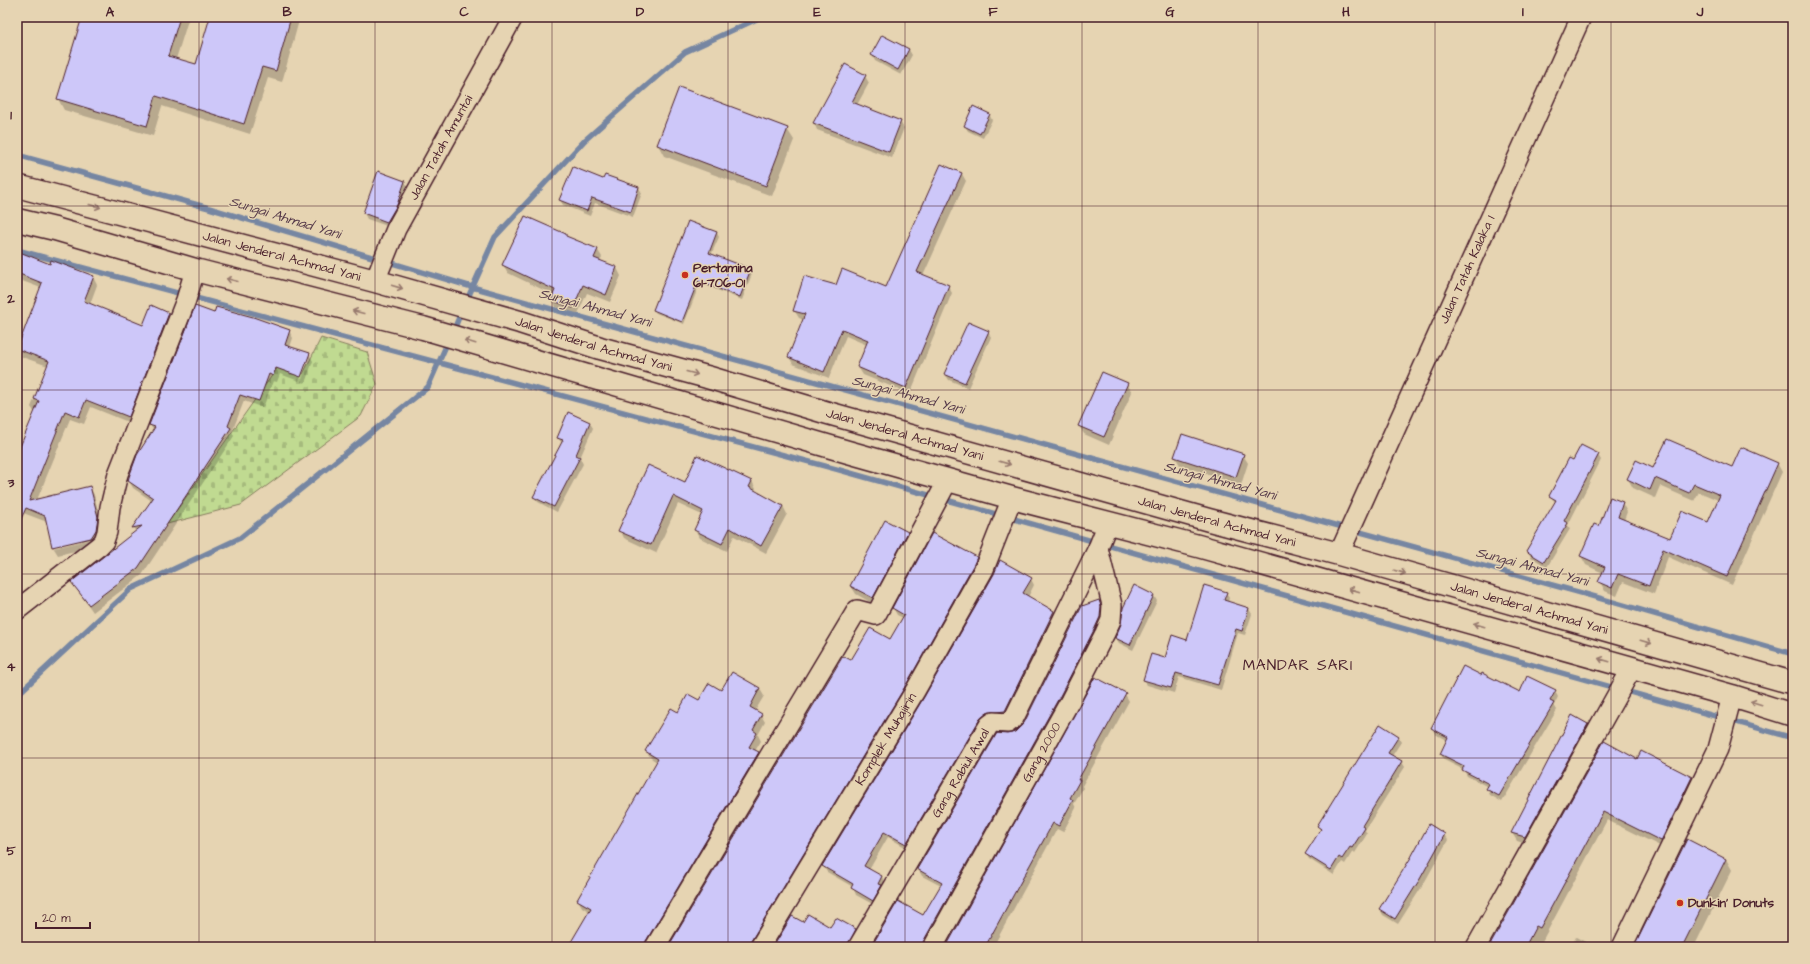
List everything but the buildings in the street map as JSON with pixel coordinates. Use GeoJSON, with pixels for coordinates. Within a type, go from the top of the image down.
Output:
{"type":"FeatureCollection","features":[{"type":"Feature","properties":{"kind":"highway","name":"Jalan Jenderal Achmad Yani"},"geometry":{"type":"LineString","coordinates":[[17,186],[65,198],[381,267],[441,300],[520,322],[600,348],[1209,520],[1346,538],[1793,683]]}},
{"type":"Feature","properties":{"kind":"highway"},"geometry":{"type":"LineString","coordinates":[[55,229],[65,198]]}},
{"type":"Feature","properties":{"kind":"highway"},"geometry":{"type":"LineString","coordinates":[[17,220],[55,229],[190,286],[423,328],[1007,511],[1103,536],[1198,546],[1628,674],[1732,696],[1793,715]]}},
{"type":"Feature","properties":{"kind":"highway"},"geometry":{"type":"LineString","coordinates":[[1198,546],[1209,520]]}},
{"type":"Feature","properties":{"kind":"street","name":"Jalan Tatah Amuntai"},"geometry":{"type":"LineString","coordinates":[[381,267],[396,229],[513,17]]}},
{"type":"Feature","properties":{"kind":"street","name":"Jalan Tatah Kalaka 1"},"geometry":{"type":"LineString","coordinates":[[1346,538],[1581,17]]}},
{"type":"Feature","properties":{"kind":"street"},"geometry":{"type":"LineString","coordinates":[[17,610],[104,541],[118,474],[190,286]]}},
{"type":"Feature","properties":{"kind":"street"},"geometry":{"type":"LineString","coordinates":[[655,947],[857,610],[876,615],[942,491]]}},
{"type":"Feature","properties":{"kind":"street","name":"Komplek Muhajirin"},"geometry":{"type":"LineString","coordinates":[[760,947],[915,692],[984,569],[1007,511]]}},
{"type":"Feature","properties":{"kind":"street","name":"Gang Rabiul Awal"},"geometry":{"type":"LineString","coordinates":[[858,947],[989,724],[993,722],[1008,723],[1014,718],[1103,536]]}},
{"type":"Feature","properties":{"kind":"street","name":"Gang 2000"},"geometry":{"type":"LineString","coordinates":[[933,947],[1070,701],[1106,633],[1111,620],[1112,605],[1103,536]]}},
{"type":"Feature","properties":{"kind":"street"},"geometry":{"type":"LineString","coordinates":[[1476,947],[1628,674]]}},
{"type":"Feature","properties":{"kind":"street"},"geometry":{"type":"LineString","coordinates":[[1622,947],[1718,749],[1732,696]]}},
{"type":"Feature","properties":{"kind":"green space"},"geometry":{"type":"Polygon","coordinates":[[[321,338],[367,352],[377,384],[361,416],[241,505],[167,524],[278,367],[303,374],[321,338]]]}},
{"type":"Feature","properties":{"kind":"waterway"},"geometry":{"type":"LineString","coordinates":[[466,302],[495,237],[585,140],[685,52],[761,17]]}},
{"type":"Feature","properties":{"kind":"waterway","name":"Sungai Ahmad Yani"},"geometry":{"type":"LineString","coordinates":[[17,155],[209,208],[472,287],[1585,594],[1793,654]]}},
{"type":"Feature","properties":{"kind":"waterway","name":"Sungai Ahmad Yani"},"geometry":{"type":"LineString","coordinates":[[17,250],[836,469],[1793,738]]}},
{"type":"Feature","properties":{"kind":"waterway"},"geometry":{"type":"LineString","coordinates":[[453,332],[462,310]]}},
{"type":"Feature","properties":{"kind":"waterway"},"geometry":{"type":"LineString","coordinates":[[17,695],[131,589],[240,538],[428,387],[449,339]]}},
{"type":"Feature","properties":{"kind":"place","name":"Pertamina 61-706-01"},"geometry":{"type":"Point","coordinates":[685,275]}},
{"type":"Feature","properties":{"kind":"place","name":"Dunkin' Donuts"},"geometry":{"type":"Point","coordinates":[1680,903]}},
{"type":"Feature","properties":{"kind":"district","name":"MANDAR SARI"},"geometry":{"type":"Point","coordinates":[1298,665]}}]}
